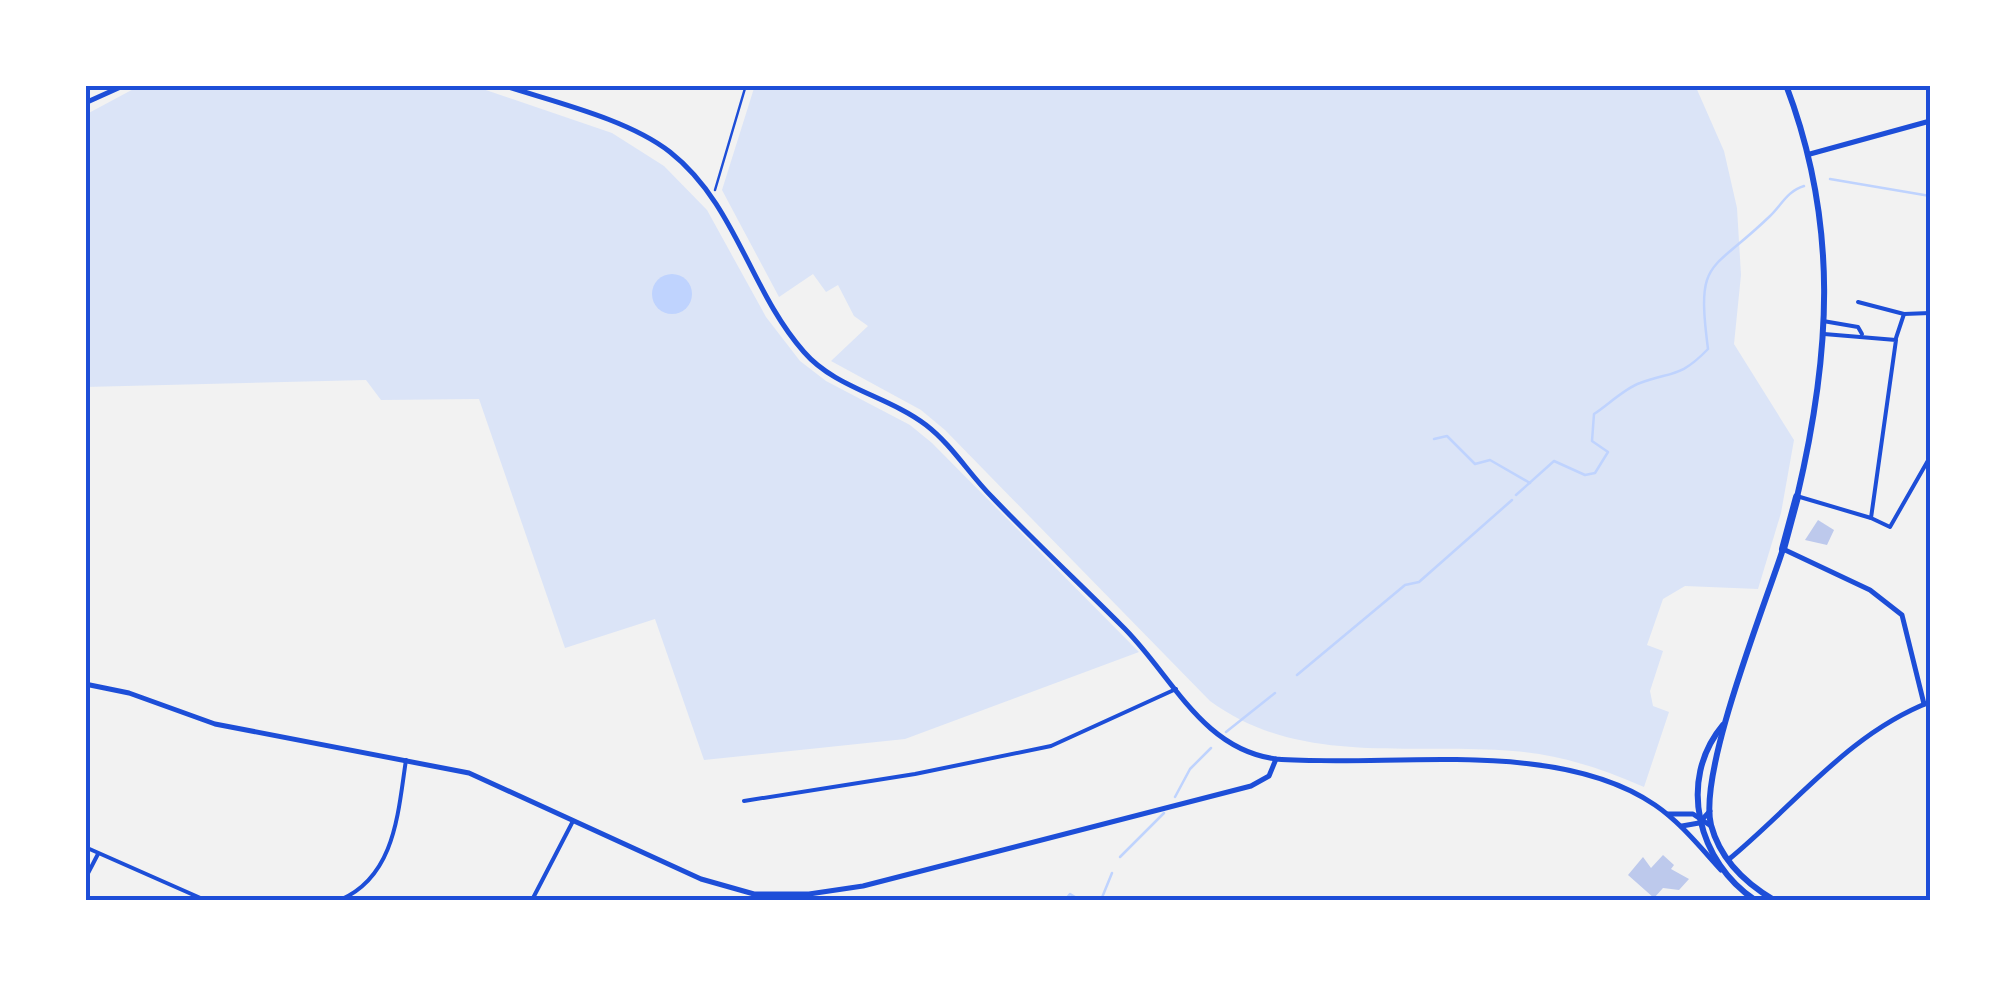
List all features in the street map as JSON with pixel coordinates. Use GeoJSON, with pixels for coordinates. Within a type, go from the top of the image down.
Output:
{"type":"FeatureCollection","features":[{"type":"Feature","properties":{"kind":"highway"},"geometry":{"type":"LineString","coordinates":[[1783,549],[1798,496]]}},
{"type":"Feature","properties":{"kind":"main road"},"geometry":{"type":"LineString","coordinates":[[1786,85],[1810,154],[1823,229],[1822,334],[1798,496]]}},
{"type":"Feature","properties":{"kind":"main road"},"geometry":{"type":"LineString","coordinates":[[1703,822],[1710,812],[1710,784],[1724,724],[1783,549]]}},
{"type":"Feature","properties":{"kind":"main road"},"geometry":{"type":"LineString","coordinates":[[1724,724],[1703,770],[1703,822],[1723,873],[1755,900]]}},
{"type":"Feature","properties":{"kind":"main road"},"geometry":{"type":"LineString","coordinates":[[1703,822],[1750,885],[1774,900]]}},
{"type":"Feature","properties":{"kind":"street"},"geometry":{"type":"LineString","coordinates":[[85,103],[125,85]]}},
{"type":"Feature","properties":{"kind":"street"},"geometry":{"type":"LineString","coordinates":[[502,85],[639,133],[670,152],[712,196],[802,350],[830,374],[896,406],[941,438],[991,496],[1133,636],[1222,740],[1250,754],[1276,759],[1540,766],[1630,792],[1668,814],[1723,873]]}},
{"type":"Feature","properties":{"kind":"street"},"geometry":{"type":"LineString","coordinates":[[1810,154],[1930,121]]}},
{"type":"Feature","properties":{"kind":"street"},"geometry":{"type":"LineString","coordinates":[[1858,302],[1904,314],[1930,313]]}},
{"type":"Feature","properties":{"kind":"street"},"geometry":{"type":"LineString","coordinates":[[1871,518],[1896,340],[1904,314]]}},
{"type":"Feature","properties":{"kind":"street"},"geometry":{"type":"LineString","coordinates":[[1823,321],[1858,327],[1862,334]]}},
{"type":"Feature","properties":{"kind":"street"},"geometry":{"type":"LineString","coordinates":[[1822,334],[1862,334],[1896,340]]}},
{"type":"Feature","properties":{"kind":"street"},"geometry":{"type":"LineString","coordinates":[[1798,496],[1890,527],[1930,457]]}},
{"type":"Feature","properties":{"kind":"street"},"geometry":{"type":"LineString","coordinates":[[1728,860],[1859,742],[1927,703],[1902,615],[1870,590],[1783,549]]}},
{"type":"Feature","properties":{"kind":"street"},"geometry":{"type":"LineString","coordinates":[[85,684],[129,693],[215,724],[486,779],[718,886],[754,894],[809,894],[881,882],[1251,786],[1270,776],[1276,759]]}},
{"type":"Feature","properties":{"kind":"street"},"geometry":{"type":"LineString","coordinates":[[744,801],[898,777],[1051,746],[1176,689]]}},
{"type":"Feature","properties":{"kind":"street"},"geometry":{"type":"LineString","coordinates":[[340,900],[381,865],[396,830],[406,760]]}},
{"type":"Feature","properties":{"kind":"street"},"geometry":{"type":"LineString","coordinates":[[1668,814],[1703,822]]}},
{"type":"Feature","properties":{"kind":"street"},"geometry":{"type":"LineString","coordinates":[[532,900],[573,821]]}},
{"type":"Feature","properties":{"kind":"street"},"geometry":{"type":"LineString","coordinates":[[1680,826],[1703,822]]}},
{"type":"Feature","properties":{"kind":"street"},"geometry":{"type":"LineString","coordinates":[[85,848],[205,900]]}},
{"type":"Feature","properties":{"kind":"street"},"geometry":{"type":"LineString","coordinates":[[85,879],[98,854]]}},
{"type":"Feature","properties":{"kind":"path"},"geometry":{"type":"LineString","coordinates":[[712,196],[746,85]]}},
{"type":"Feature","properties":{"kind":"shaded area"},"geometry":{"type":"Polygon","coordinates":[[[141,85],[471,85],[612,133],[664,166],[707,210],[766,317],[800,361],[826,381],[910,425],[932,443],[1139,652],[905,739],[704,760],[655,619],[565,648],[479,399],[381,400],[366,380],[85,387],[85,115],[141,85]]]}},
{"type":"Feature","properties":{"kind":"shaded area"},"geometry":{"type":"Polygon","coordinates":[[[755,85],[1695,85],[1724,151],[1737,208],[1741,275],[1734,344],[1794,440],[1781,513],[1758,589],[1685,586],[1663,599],[1647,645],[1663,651],[1650,691],[1653,706],[1669,712],[1644,787],[1580,763],[1530,753],[1318,743],[1245,722],[1210,701],[945,430],[921,410],[831,361],[868,326],[854,316],[838,285],[826,292],[813,274],[779,297],[722,190],[755,85]]]}},
{"type":"Feature","properties":{"kind":"water"},"geometry":{"type":"Polygon","coordinates":[[[672,274],[686,280],[692,294],[686,308],[672,314],[658,308],[652,294],[658,280],[672,274]]]}},
{"type":"Feature","properties":{"kind":"building"},"geometry":{"type":"Polygon","coordinates":[[[1818,520],[1834,530],[1827,545],[1805,540],[1818,520]]]}},
{"type":"Feature","properties":{"kind":"building"},"geometry":{"type":"Polygon","coordinates":[[[1663,855],[1674,865],[1671,869],[1689,879],[1679,890],[1663,888],[1654,898],[1628,875],[1643,857],[1651,868],[1663,855]]]}},
{"type":"Feature","properties":{"kind":"waterway"},"geometry":{"type":"LineString","coordinates":[[1830,179],[1930,196]]}},
{"type":"Feature","properties":{"kind":"waterway"},"geometry":{"type":"LineString","coordinates":[[1516,495],[1554,461],[1585,475],[1595,473],[1608,452],[1592,441],[1594,414],[1634,385],[1683,369],[1708,349],[1704,298],[1712,270],[1789,195],[1804,186]]}},
{"type":"Feature","properties":{"kind":"waterway"},"geometry":{"type":"LineString","coordinates":[[1434,439],[1447,436],[1475,464],[1490,460],[1530,483]]}},
{"type":"Feature","properties":{"kind":"waterway"},"geometry":{"type":"LineString","coordinates":[[1297,675],[1405,585],[1419,582],[1512,500]]}},
{"type":"Feature","properties":{"kind":"waterway"},"geometry":{"type":"LineString","coordinates":[[1226,732],[1275,693]]}},
{"type":"Feature","properties":{"kind":"waterway"},"geometry":{"type":"LineString","coordinates":[[1175,797],[1190,769],[1211,748]]}},
{"type":"Feature","properties":{"kind":"waterway"},"geometry":{"type":"LineString","coordinates":[[1120,857],[1164,813]]}},
{"type":"Feature","properties":{"kind":"waterway"},"geometry":{"type":"LineString","coordinates":[[1101,900],[1112,873]]}},
{"type":"Feature","properties":{"kind":"waterway"},"geometry":{"type":"LineString","coordinates":[[1065,900],[1070,894],[1080,900]]}}]}
